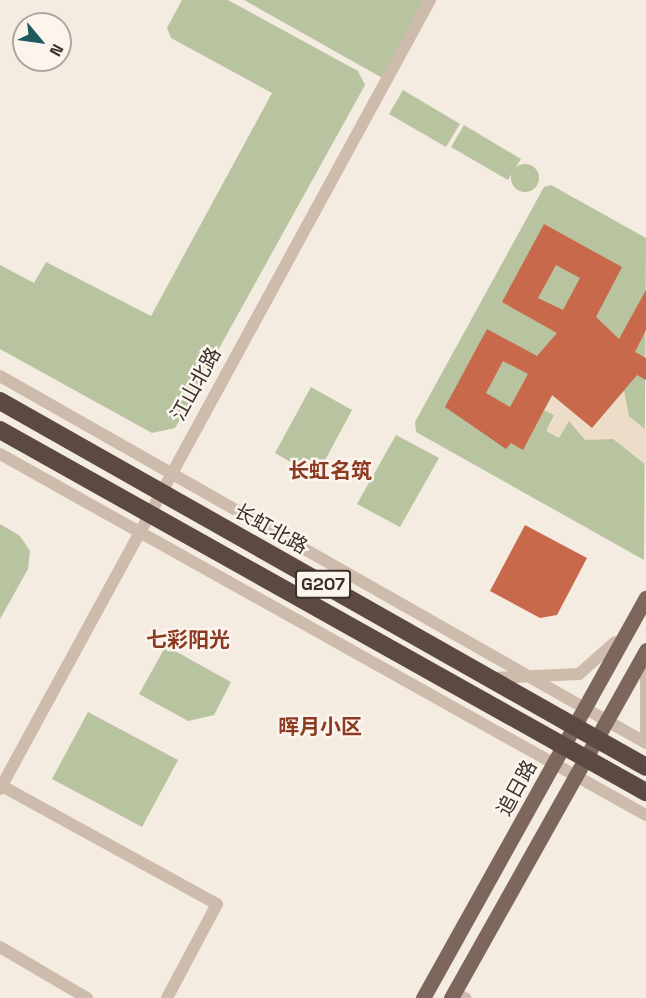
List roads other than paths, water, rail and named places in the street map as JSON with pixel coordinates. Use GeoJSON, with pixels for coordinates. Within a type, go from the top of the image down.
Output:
{"type":"FeatureCollection","features":[{"type":"Feature","properties":{"kind":"highway","name":"长虹北路"},"geometry":{"type":"LineString","coordinates":[[0,401],[646,767]]}},
{"type":"Feature","properties":{"kind":"highway","name":"G207"},"geometry":{"type":"LineString","coordinates":[[0,430],[147,515],[566,744],[646,792]]}},
{"type":"Feature","properties":{"kind":"main road","name":"追日路"},"geometry":{"type":"LineString","coordinates":[[423,998],[646,598]]}},
{"type":"Feature","properties":{"kind":"main road"},"geometry":{"type":"LineString","coordinates":[[457,996],[575,776],[646,650]]}},
{"type":"Feature","properties":{"kind":"street","name":"江山北路"},"geometry":{"type":"LineString","coordinates":[[1,787],[147,515],[430,0]]}},
{"type":"Feature","properties":{"kind":"street"},"geometry":{"type":"LineString","coordinates":[[0,376],[169,475],[646,743]]}},
{"type":"Feature","properties":{"kind":"street"},"geometry":{"type":"LineString","coordinates":[[0,454],[138,534],[646,815]]}},
{"type":"Feature","properties":{"kind":"street"},"geometry":{"type":"LineString","coordinates":[[490,678],[535,679],[579,674],[603,658],[637,615]]}},
{"type":"Feature","properties":{"kind":"street"},"geometry":{"type":"LineString","coordinates":[[646,673],[646,731]]}},
{"type":"Feature","properties":{"kind":"street"},"geometry":{"type":"LineString","coordinates":[[1,787],[217,904],[167,998]]}},
{"type":"Feature","properties":{"kind":"street"},"geometry":{"type":"LineString","coordinates":[[0,947],[87,998]]}},
{"type":"Feature","properties":{"kind":"district","name":"长虹名筑"},"geometry":{"type":"Point","coordinates":[330,471]}},
{"type":"Feature","properties":{"kind":"district","name":"七彩阳光"},"geometry":{"type":"Point","coordinates":[188,640]}},
{"type":"Feature","properties":{"kind":"district","name":"晖月小区"},"geometry":{"type":"Point","coordinates":[320,727]}}]}
